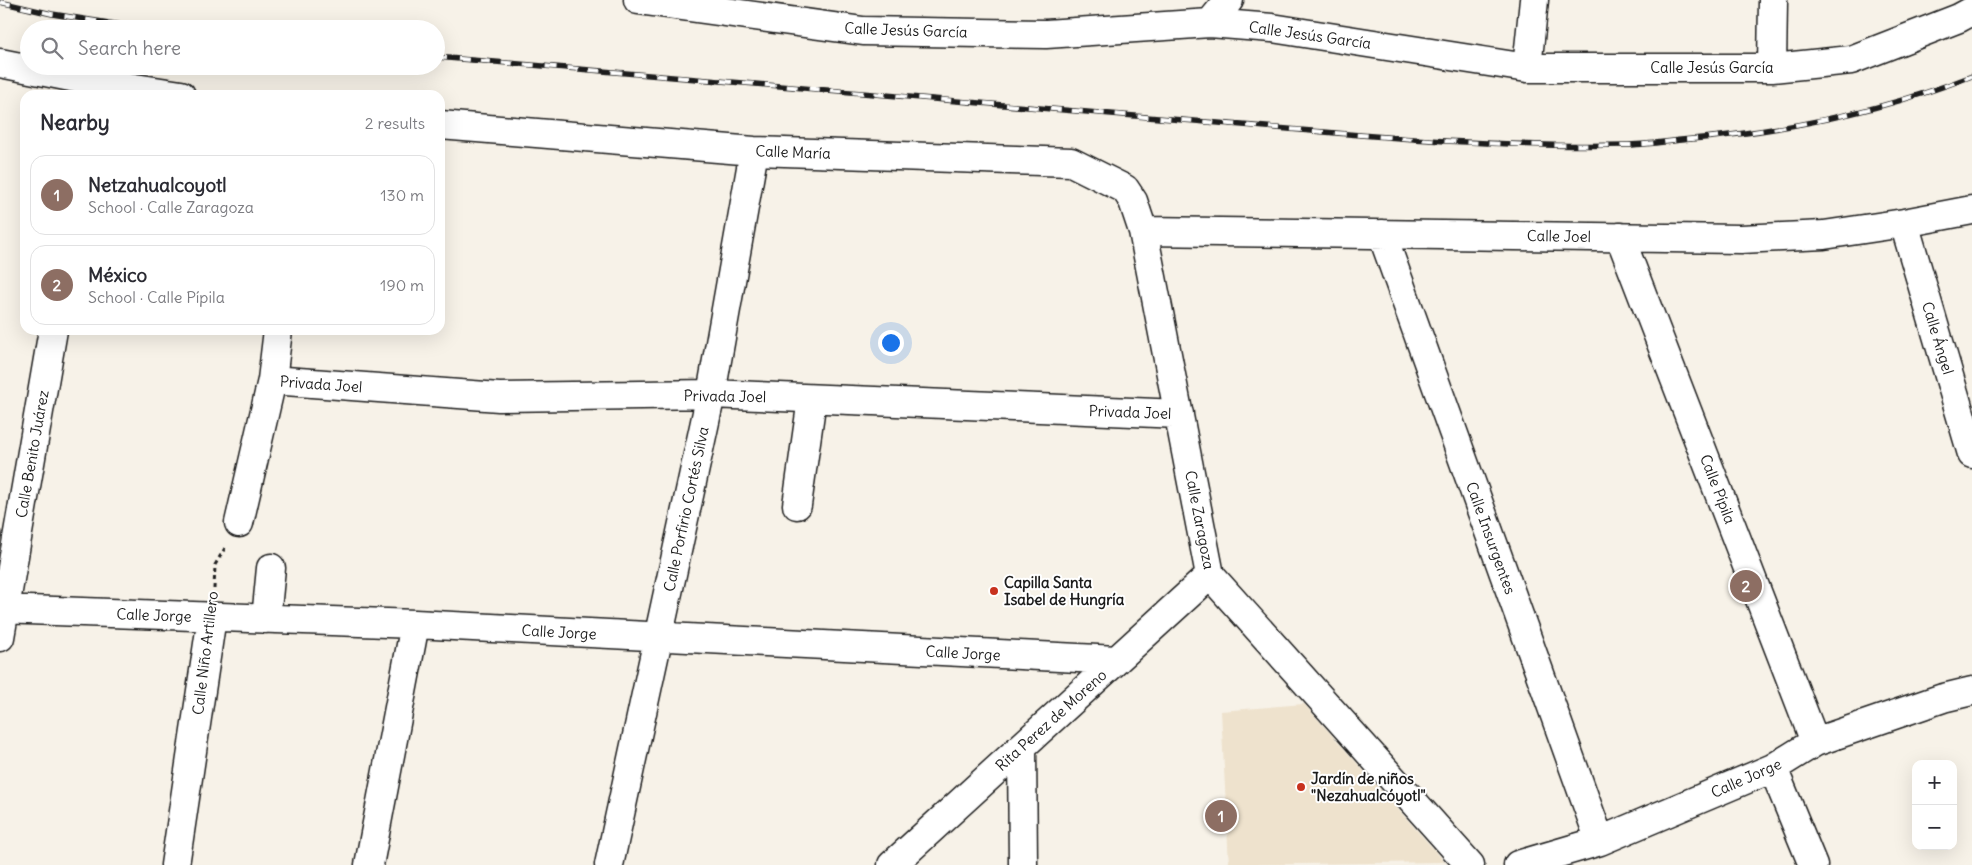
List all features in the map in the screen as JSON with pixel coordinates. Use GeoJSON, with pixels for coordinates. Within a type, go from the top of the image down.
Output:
{"type":"FeatureCollection","features":[{"type":"Feature","properties":{"kind":"street","name":"Calle Jesús García"},"geometry":{"type":"LineString","coordinates":[[638,0],[863,31],[1046,34],[1210,23],[1272,28],[1527,68],[1772,68],[1851,60],[1964,10]]}},
{"type":"Feature","properties":{"kind":"street"},"geometry":{"type":"LineString","coordinates":[[1210,23],[1229,0]]}},
{"type":"Feature","properties":{"kind":"street"},"geometry":{"type":"LineString","coordinates":[[1527,68],[1534,0]]}},
{"type":"Feature","properties":{"kind":"street"},"geometry":{"type":"LineString","coordinates":[[1772,0],[1772,68]]}},
{"type":"Feature","properties":{"kind":"street"},"geometry":{"type":"LineString","coordinates":[[0,63],[20,68]]}},
{"type":"Feature","properties":{"kind":"street"},"geometry":{"type":"LineString","coordinates":[[46,75],[95,88],[120,90]]}},
{"type":"Feature","properties":{"kind":"street","name":"Calle María"},"geometry":{"type":"LineString","coordinates":[[445,125],[754,152],[1071,162],[1125,188],[1133,202]]}},
{"type":"Feature","properties":{"kind":"street","name":"Calle Porfirio Cortés Silva"},"geometry":{"type":"LineString","coordinates":[[609,865],[711,394],[754,152]]}},
{"type":"Feature","properties":{"kind":"street","name":"Calle Zaragoza"},"geometry":{"type":"LineString","coordinates":[[1133,202],[1143,231],[1210,575],[1470,865]]}},
{"type":"Feature","properties":{"kind":"street","name":"Calle Joel"},"geometry":{"type":"LineString","coordinates":[[1143,231],[1741,239],[1824,235],[1972,210]]}},
{"type":"Feature","properties":{"kind":"street","name":"Calle Ángel"},"geometry":{"type":"LineString","coordinates":[[1904,223],[1972,454]]}},
{"type":"Feature","properties":{"kind":"street","name":"Calle Insurgentes"},"geometry":{"type":"LineString","coordinates":[[1382,234],[1600,841]]}},
{"type":"Feature","properties":{"kind":"street","name":"Calle Pípila"},"geometry":{"type":"LineString","coordinates":[[1620,237],[1816,742]]}},
{"type":"Feature","properties":{"kind":"street","name":"Calle Benito Juárez"},"geometry":{"type":"LineString","coordinates":[[0,638],[2,609],[52,335]]}},
{"type":"Feature","properties":{"kind":"street"},"geometry":{"type":"LineString","coordinates":[[239,523],[272,380],[277,335]]}},
{"type":"Feature","properties":{"kind":"street","name":"Privada Joel"},"geometry":{"type":"LineString","coordinates":[[272,380],[499,397],[711,394],[1179,414]]}},
{"type":"Feature","properties":{"kind":"street"},"geometry":{"type":"LineString","coordinates":[[797,505],[812,399]]}},
{"type":"Feature","properties":{"kind":"street"},"geometry":{"type":"LineString","coordinates":[[266,619],[272,568]]}},
{"type":"Feature","properties":{"kind":"street","name":"Rita Perez de Moreno"},"geometry":{"type":"LineString","coordinates":[[892,865],[1210,575]]}},
{"type":"Feature","properties":{"kind":"street","name":"Calle Jorge"},"geometry":{"type":"LineString","coordinates":[[2,609],[415,624],[658,638],[1117,660]]}},
{"type":"Feature","properties":{"kind":"street","name":"Calle Niño Artillero"},"geometry":{"type":"LineString","coordinates":[[175,865],[212,617]]}},
{"type":"Feature","properties":{"kind":"street"},"geometry":{"type":"LineString","coordinates":[[369,865],[415,624]]}},
{"type":"Feature","properties":{"kind":"street","name":"Calle Jorge"},"geometry":{"type":"LineString","coordinates":[[1518,865],[1600,841],[1773,768],[1816,742],[1943,698],[1972,691]]}},
{"type":"Feature","properties":{"kind":"street"},"geometry":{"type":"LineString","coordinates":[[1022,747],[1023,865]]}},
{"type":"Feature","properties":{"kind":"street"},"geometry":{"type":"LineString","coordinates":[[1773,768],[1813,865]]}},
{"type":"Feature","properties":{"kind":"path","name":"Calle Niño Artillero"},"geometry":{"type":"LineString","coordinates":[[212,617],[215,565],[239,523]]}},
{"type":"Feature","properties":{"kind":"shaded area","name":"Jardín de niños \"Nezahualcóyotl\""},"geometry":{"type":"Polygon","coordinates":[[[1304,704],[1445,862],[1229,865],[1221,711],[1304,704]]]}},
{"type":"Feature","properties":{"kind":"railway"},"geometry":{"type":"LineString","coordinates":[[0,2],[52,14],[90,20]]}},
{"type":"Feature","properties":{"kind":"railway"},"geometry":{"type":"LineString","coordinates":[[445,58],[1360,135],[1525,145],[1646,144],[1755,132],[1865,110],[1937,89],[1972,76]]}},
{"type":"Feature","properties":{"kind":"place","name":"México"},"geometry":{"type":"Point","coordinates":[1746,586]}},
{"type":"Feature","properties":{"kind":"place","name":"Capilla Santa Isabel de Hungría"},"geometry":{"type":"Point","coordinates":[994,591]}},
{"type":"Feature","properties":{"kind":"place","name":"Jardín de niños \"Nezahualcóyotl\""},"geometry":{"type":"Point","coordinates":[1301,787]}},
{"type":"Feature","properties":{"kind":"place","name":"Netzahualcoyotl"},"geometry":{"type":"Point","coordinates":[1221,816]}}]}
